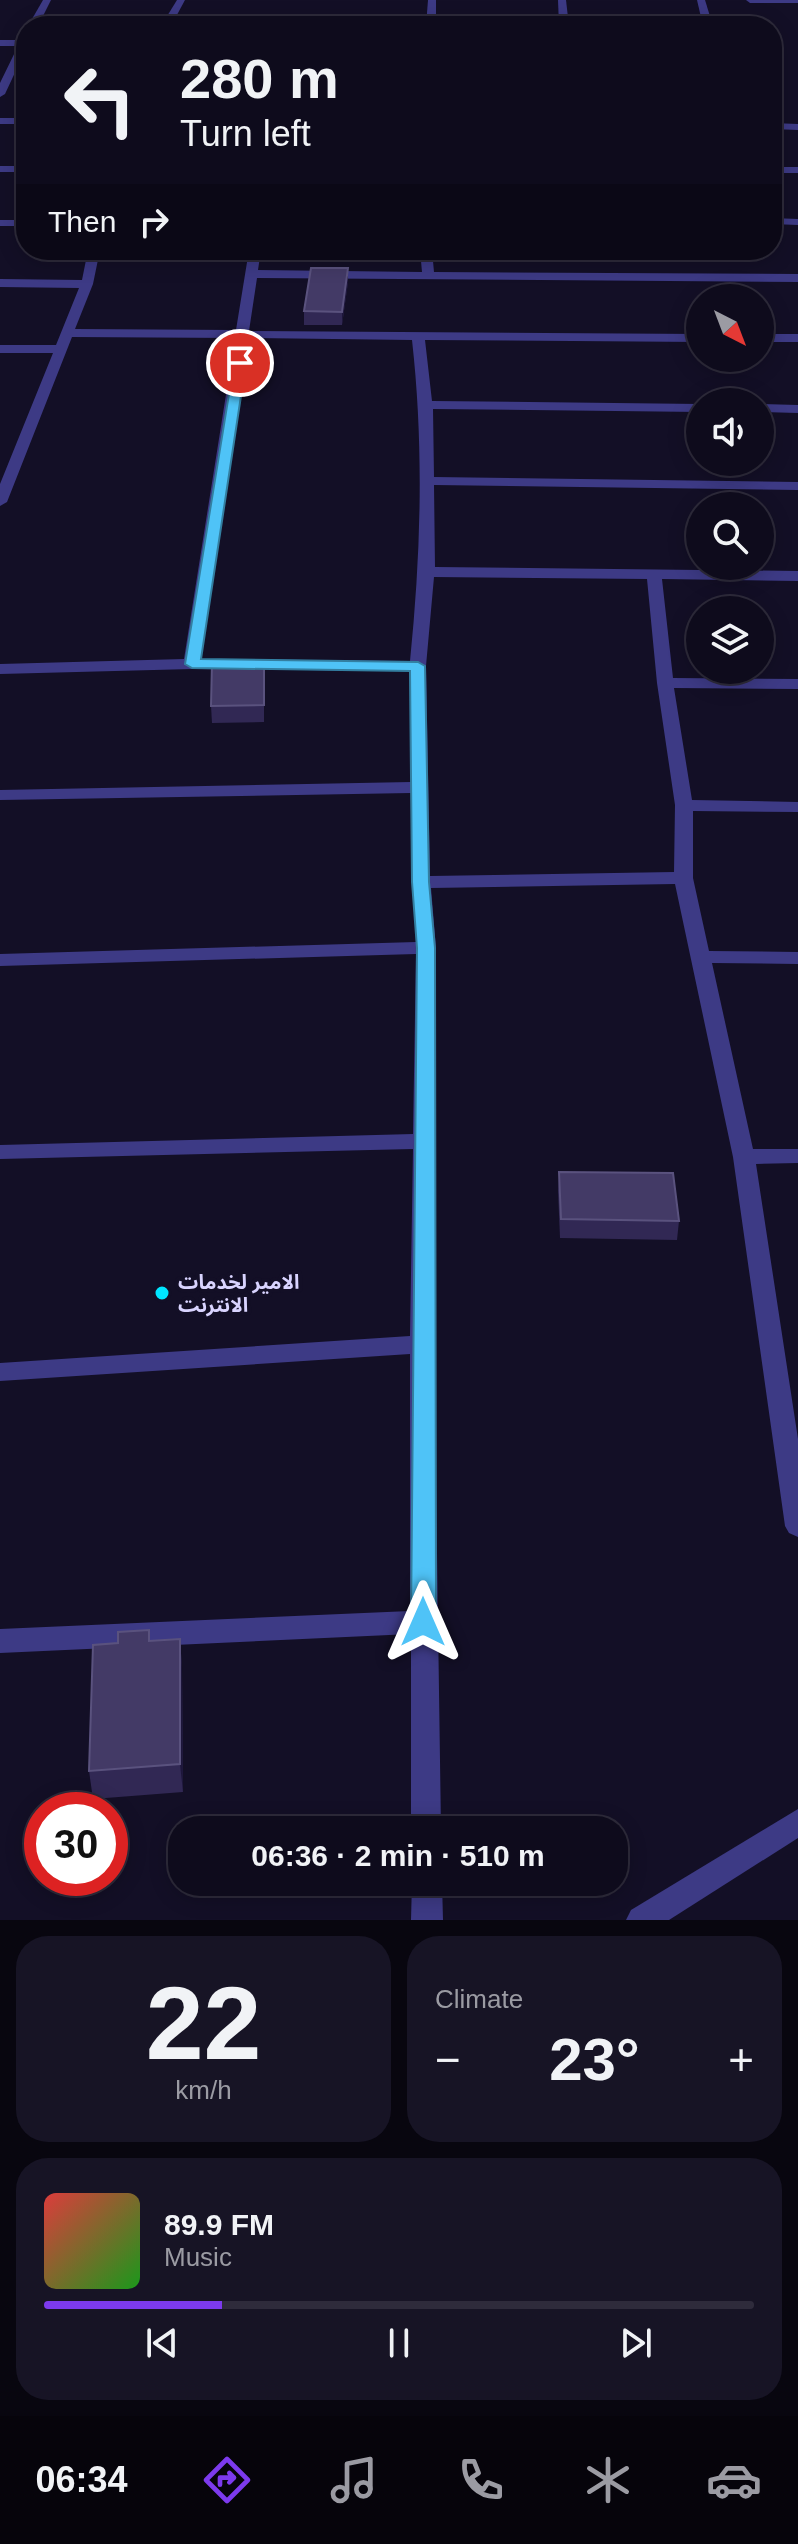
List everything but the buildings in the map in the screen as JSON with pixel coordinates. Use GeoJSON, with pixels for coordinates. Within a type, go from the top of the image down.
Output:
{"type":"FeatureCollection","features":[{"type":"Feature","properties":{"kind":"street"},"geometry":{"type":"LineString","coordinates":[[750,0],[798,0]]}},
{"type":"Feature","properties":{"kind":"street"},"geometry":{"type":"LineString","coordinates":[[0,94],[11,83],[16,68]]}},
{"type":"Feature","properties":{"kind":"street"},"geometry":{"type":"LineString","coordinates":[[0,502],[58,349],[87,284],[92,260]]}},
{"type":"Feature","properties":{"kind":"street"},"geometry":{"type":"LineString","coordinates":[[192,664],[245,333],[253,260]]}},
{"type":"Feature","properties":{"kind":"street"},"geometry":{"type":"LineString","coordinates":[[427,260],[428,275]]}},
{"type":"Feature","properties":{"kind":"street"},"geometry":{"type":"LineString","coordinates":[[250,274],[798,278]]}},
{"type":"Feature","properties":{"kind":"street"},"geometry":{"type":"LineString","coordinates":[[0,283],[87,284]]}},
{"type":"Feature","properties":{"kind":"street"},"geometry":{"type":"LineString","coordinates":[[66,333],[686,338]]}},
{"type":"Feature","properties":{"kind":"street"},"geometry":{"type":"LineString","coordinates":[[418,337],[426,405],[427,572],[418,666],[421,882],[426,948],[422,1141],[426,1816]]}},
{"type":"Feature","properties":{"kind":"street"},"geometry":{"type":"LineString","coordinates":[[774,338],[798,338]]}},
{"type":"Feature","properties":{"kind":"street"},"geometry":{"type":"LineString","coordinates":[[0,349],[58,349]]}},
{"type":"Feature","properties":{"kind":"street"},"geometry":{"type":"LineString","coordinates":[[426,405],[686,408]]}},
{"type":"Feature","properties":{"kind":"street"},"geometry":{"type":"LineString","coordinates":[[774,408],[798,409]]}},
{"type":"Feature","properties":{"kind":"street"},"geometry":{"type":"LineString","coordinates":[[425,481],[798,486]]}},
{"type":"Feature","properties":{"kind":"street"},"geometry":{"type":"LineString","coordinates":[[427,572],[798,576]]}},
{"type":"Feature","properties":{"kind":"street"},"geometry":{"type":"LineString","coordinates":[[654,573],[665,683],[684,805],[683,878],[744,1157],[798,1526]]}},
{"type":"Feature","properties":{"kind":"street"},"geometry":{"type":"LineString","coordinates":[[0,669],[192,664],[418,666]]}},
{"type":"Feature","properties":{"kind":"street"},"geometry":{"type":"LineString","coordinates":[[665,683],[798,684]]}},
{"type":"Feature","properties":{"kind":"street"},"geometry":{"type":"LineString","coordinates":[[0,795],[422,787]]}},
{"type":"Feature","properties":{"kind":"street"},"geometry":{"type":"LineString","coordinates":[[684,805],[798,807]]}},
{"type":"Feature","properties":{"kind":"street"},"geometry":{"type":"LineString","coordinates":[[421,882],[683,878]]}},
{"type":"Feature","properties":{"kind":"street"},"geometry":{"type":"LineString","coordinates":[[0,960],[426,948]]}},
{"type":"Feature","properties":{"kind":"street"},"geometry":{"type":"LineString","coordinates":[[700,957],[798,958]]}},
{"type":"Feature","properties":{"kind":"street"},"geometry":{"type":"LineString","coordinates":[[0,1152],[422,1141]]}},
{"type":"Feature","properties":{"kind":"street"},"geometry":{"type":"LineString","coordinates":[[744,1157],[798,1156]]}},
{"type":"Feature","properties":{"kind":"street"},"geometry":{"type":"LineString","coordinates":[[0,1372],[422,1344]]}},
{"type":"Feature","properties":{"kind":"street"},"geometry":{"type":"LineString","coordinates":[[0,1641],[423,1622]]}},
{"type":"Feature","properties":{"kind":"street"},"geometry":{"type":"LineString","coordinates":[[642,1920],[798,1822]]}},
{"type":"Feature","properties":{"kind":"street"},"geometry":{"type":"LineString","coordinates":[[427,1896],[427,1920]]}},
{"type":"Feature","properties":{"kind":"place","name":"الامير لخدمات الانترنت"},"geometry":{"type":"Point","coordinates":[162,1293]}},
{"type":"Feature","properties":{"kind":"route"},"geometry":{"type":"LineString","coordinates":[[240,363],[192,664],[418,666],[421,882],[426,948],[422,1199],[423,1622]]}}]}
